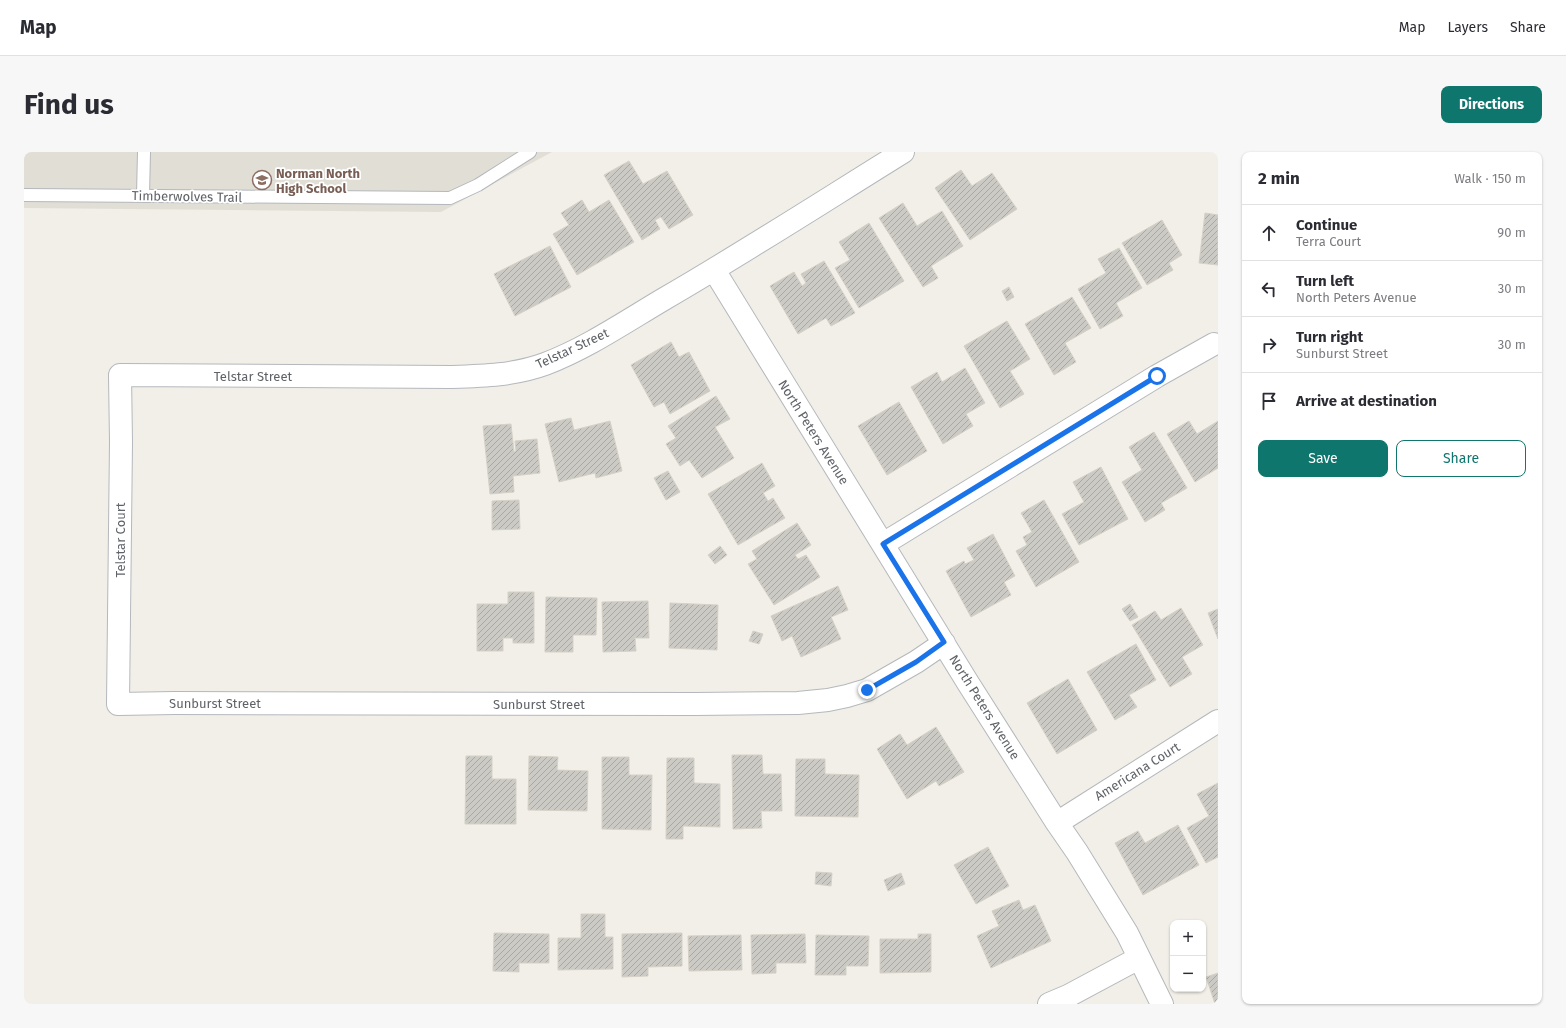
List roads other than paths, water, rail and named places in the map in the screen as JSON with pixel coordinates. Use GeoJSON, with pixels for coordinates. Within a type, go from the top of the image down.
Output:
{"type":"FeatureCollection","features":[{"type":"Feature","properties":{"kind":"street","name":"Telstar Street"},"geometry":{"type":"LineString","coordinates":[[120,375],[452,377],[505,374],[544,364],[585,345],[714,270],[903,152]]}},
{"type":"Feature","properties":{"kind":"street","name":"North Peters Avenue"},"geometry":{"type":"LineString","coordinates":[[714,270],[1056,823],[1077,852],[1127,933],[1162,1004]]}},
{"type":"Feature","properties":{"kind":"street"},"geometry":{"type":"LineString","coordinates":[[883,544],[1157,376],[1214,344]]}},
{"type":"Feature","properties":{"kind":"street","name":"Telstar Court"},"geometry":{"type":"LineString","coordinates":[[118,704],[121,442],[120,375]]}},
{"type":"Feature","properties":{"kind":"street","name":"Sunburst Street"},"geometry":{"type":"LineString","coordinates":[[118,704],[798,703],[828,700],[867,690],[916,662],[944,642]]}},
{"type":"Feature","properties":{"kind":"street","name":"Americana Court"},"geometry":{"type":"LineString","coordinates":[[1056,823],[1218,721]]}},
{"type":"Feature","properties":{"kind":"street"},"geometry":{"type":"LineString","coordinates":[[1049,1004],[1068,996],[1139,958]]}},
{"type":"Feature","properties":{"kind":"lane"},"geometry":{"type":"LineString","coordinates":[[143,195],[144,152]]}},
{"type":"Feature","properties":{"kind":"lane","name":"Timberwolves Trail"},"geometry":{"type":"LineString","coordinates":[[24,195],[450,198],[478,185],[530,152]]}},
{"type":"Feature","properties":{"kind":"place","name":"Norman North High School"},"geometry":{"type":"Point","coordinates":[262,180]}}]}
